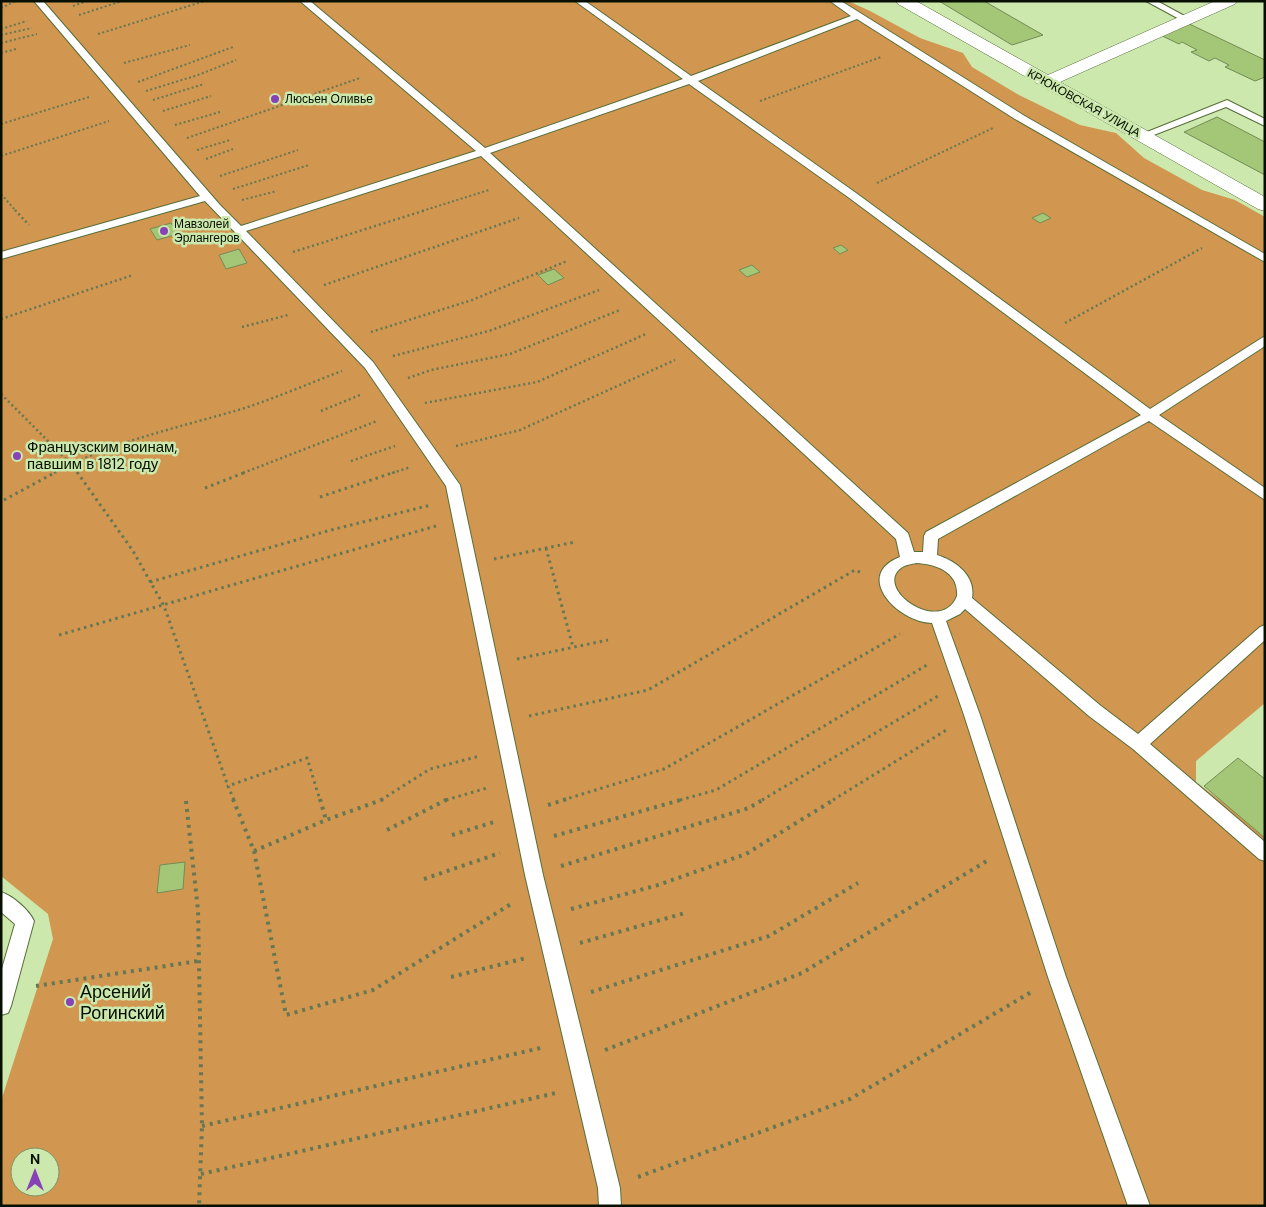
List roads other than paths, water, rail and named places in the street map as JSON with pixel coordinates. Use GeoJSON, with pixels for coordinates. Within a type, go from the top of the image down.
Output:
{"type":"FeatureCollection","features":[{"type":"Feature","properties":{"kind":"street","name":"КРЮКОВСКАЯ УЛИЦА"},"geometry":{"type":"LineString","coordinates":[[904,1],[1265,205]]}},
{"type":"Feature","properties":{"kind":"street"},"geometry":{"type":"LineString","coordinates":[[1046,82],[1229,1]]}},
{"type":"Feature","properties":{"kind":"lane"},"geometry":{"type":"LineString","coordinates":[[38,1],[71,42],[211,202],[368,364],[453,485],[521,814],[609,1188],[610,1206]]}},
{"type":"Feature","properties":{"kind":"lane"},"geometry":{"type":"LineString","coordinates":[[304,1],[386,69],[516,182],[903,537],[908,559]]}},
{"type":"Feature","properties":{"kind":"lane"},"geometry":{"type":"LineString","coordinates":[[579,1],[852,195],[1150,415],[1265,495]]}},
{"type":"Feature","properties":{"kind":"lane"},"geometry":{"type":"LineString","coordinates":[[834,1],[906,48],[1019,116],[1265,259]]}},
{"type":"Feature","properties":{"kind":"lane"},"geometry":{"type":"LineString","coordinates":[[1150,1],[1186,19]]}},
{"type":"Feature","properties":{"kind":"lane"},"geometry":{"type":"LineString","coordinates":[[239,230],[482,152],[691,80],[858,16]]}},
{"type":"Feature","properties":{"kind":"lane"},"geometry":{"type":"LineString","coordinates":[[1142,136],[1227,104],[1265,123]]}},
{"type":"Feature","properties":{"kind":"lane"},"geometry":{"type":"LineString","coordinates":[[1,256],[211,202]]}},
{"type":"Feature","properties":{"kind":"lane"},"geometry":{"type":"LineString","coordinates":[[930,558],[931,536],[1150,415],[1265,340]]}},
{"type":"Feature","properties":{"kind":"lane"},"geometry":{"type":"LineString","coordinates":[[930,558],[945,563],[960,577],[965,588],[964,600],[951,613],[933,616],[914,613],[900,606],[891,596],[887,578],[892,568],[908,559],[930,558]]}},
{"type":"Feature","properties":{"kind":"lane"},"geometry":{"type":"LineString","coordinates":[[964,600],[1096,711],[1139,744],[1265,853]]}},
{"type":"Feature","properties":{"kind":"lane"},"geometry":{"type":"LineString","coordinates":[[933,616],[961,682],[1057,976],[1138,1206]]}},
{"type":"Feature","properties":{"kind":"lane"},"geometry":{"type":"LineString","coordinates":[[1139,744],[1265,630]]}},
{"type":"Feature","properties":{"kind":"lane"},"geometry":{"type":"LineString","coordinates":[[1,900],[25,921],[3,998]]}},
{"type":"Feature","properties":{"kind":"place","name":"Люсьен Оливье"},"geometry":{"type":"Point","coordinates":[275,99]}},
{"type":"Feature","properties":{"kind":"place","name":"Мавзолей Эрлангеров"},"geometry":{"type":"Point","coordinates":[164,231]}},
{"type":"Feature","properties":{"kind":"place","name":"Французским воинам, павшим в 1812 году"},"geometry":{"type":"Point","coordinates":[17,456]}},
{"type":"Feature","properties":{"kind":"place","name":"Арсений Рогинский"},"geometry":{"type":"Point","coordinates":[70,1002]}}]}
